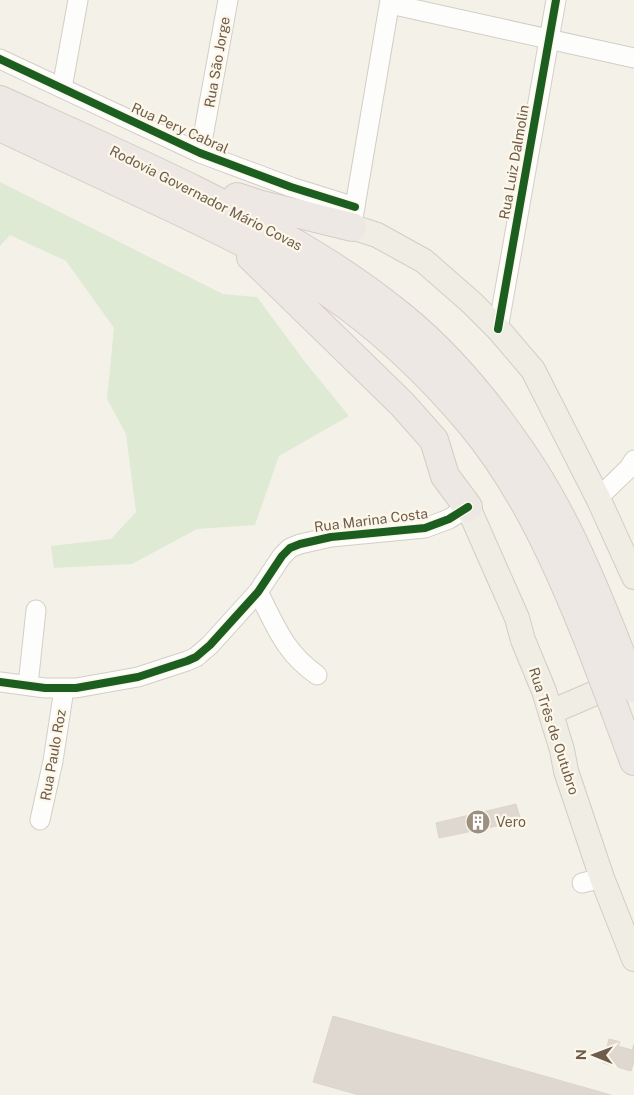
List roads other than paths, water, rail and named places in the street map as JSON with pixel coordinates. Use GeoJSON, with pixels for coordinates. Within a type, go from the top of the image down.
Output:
{"type":"FeatureCollection","features":[{"type":"Feature","properties":{"kind":"highway","name":"Rodovia Governador Mário Covas"},"geometry":{"type":"LineString","coordinates":[[0,100],[142,164],[263,224],[323,259],[359,283],[402,316],[442,354],[482,398],[509,434],[540,481],[576,548],[603,642]]}},
{"type":"Feature","properties":{"kind":"highway","name":"Rodovia Governador Mário Covas"},"geometry":{"type":"LineString","coordinates":[[0,127],[224,232],[294,270],[346,305],[394,344],[471,424],[501,465],[526,504],[556,564],[603,642]]}},
{"type":"Feature","properties":{"kind":"highway"},"geometry":{"type":"LineString","coordinates":[[142,164],[258,204],[354,217]]}},
{"type":"Feature","properties":{"kind":"highway"},"geometry":{"type":"LineString","coordinates":[[224,232],[402,404],[428,433],[434,440],[445,476],[468,507]]}},
{"type":"Feature","properties":{"kind":"highway"},"geometry":{"type":"LineString","coordinates":[[603,642],[634,688]]}},
{"type":"Feature","properties":{"kind":"highway"},"geometry":{"type":"LineString","coordinates":[[603,642],[615,710],[634,761]]}},
{"type":"Feature","properties":{"kind":"main road"},"geometry":{"type":"LineString","coordinates":[[354,217],[377,235],[424,262],[461,293],[498,329],[533,370],[598,498],[634,577]]}},
{"type":"Feature","properties":{"kind":"main road","name":"Rua Três de Outubro"},"geometry":{"type":"LineString","coordinates":[[468,507],[517,618],[523,640],[551,712],[562,750],[592,880],[634,958]]}},
{"type":"Feature","properties":{"kind":"main road"},"geometry":{"type":"LineString","coordinates":[[551,712],[634,676]]}},
{"type":"Feature","properties":{"kind":"street"},"geometry":{"type":"LineString","coordinates":[[62,88],[78,0]]}},
{"type":"Feature","properties":{"kind":"street","name":"Rua São Jorge"},"geometry":{"type":"LineString","coordinates":[[200,153],[228,0]]}},
{"type":"Feature","properties":{"kind":"street","name":"Rua Luiz Dalmolin"},"geometry":{"type":"LineString","coordinates":[[498,329],[556,0]]}},
{"type":"Feature","properties":{"kind":"street"},"geometry":{"type":"LineString","coordinates":[[354,217],[390,2],[634,58]]}},
{"type":"Feature","properties":{"kind":"street","name":"Rua Pery Cabral"},"geometry":{"type":"LineString","coordinates":[[0,59],[200,153],[291,187],[354,217]]}},
{"type":"Feature","properties":{"kind":"street"},"geometry":{"type":"LineString","coordinates":[[598,498],[629,468],[634,460]]}},
{"type":"Feature","properties":{"kind":"street","name":"Rua Marina Costa"},"geometry":{"type":"LineString","coordinates":[[0,682],[64,689],[76,688],[138,677],[187,662],[210,645],[258,592],[282,556],[290,548],[331,537],[426,528],[449,519],[468,507]]}},
{"type":"Feature","properties":{"kind":"street"},"geometry":{"type":"LineString","coordinates":[[258,592],[287,647],[303,665],[317,675]]}},
{"type":"Feature","properties":{"kind":"street"},"geometry":{"type":"LineString","coordinates":[[28,685],[36,610]]}},
{"type":"Feature","properties":{"kind":"street","name":"Rua Paulo Roz"},"geometry":{"type":"LineString","coordinates":[[40,820],[54,761],[64,689]]}},
{"type":"Feature","properties":{"kind":"place","name":"Vero"},"geometry":{"type":"Point","coordinates":[478,822]}}]}
